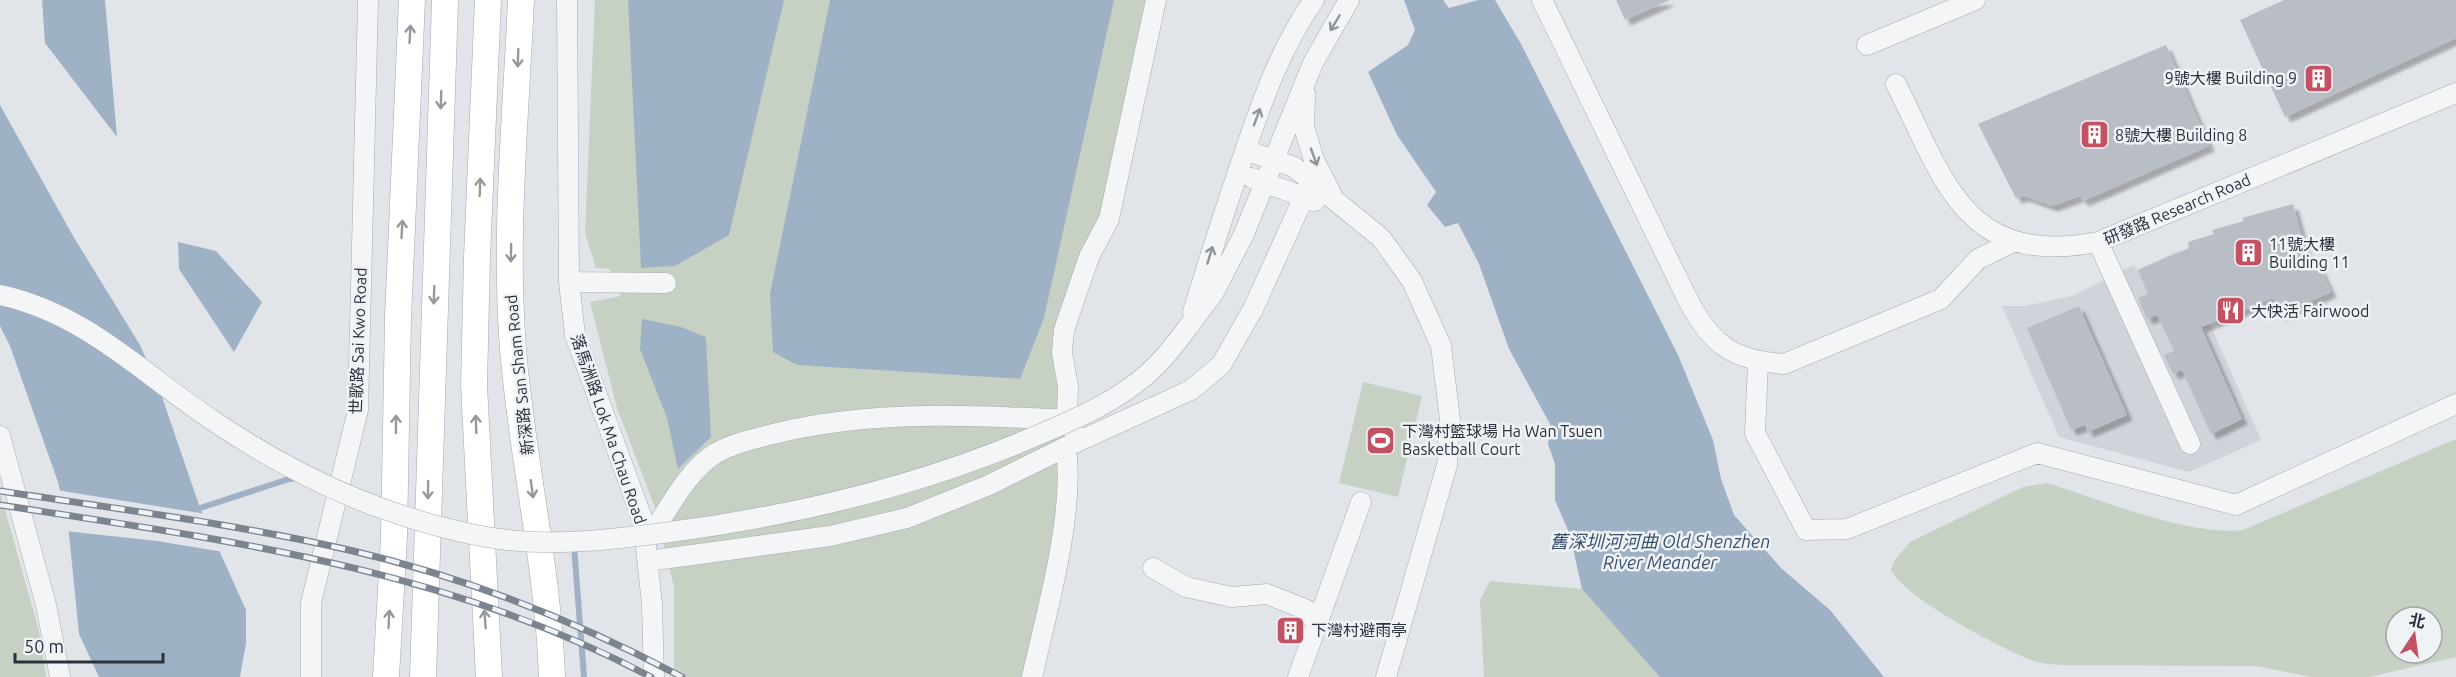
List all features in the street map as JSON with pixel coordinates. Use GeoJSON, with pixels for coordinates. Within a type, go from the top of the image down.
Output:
{"type":"FeatureCollection","features":[{"type":"Feature","properties":{"kind":"main road"},"geometry":{"type":"LineString","coordinates":[[386,677],[394,537],[398,318],[412,0]]}},
{"type":"Feature","properties":{"kind":"main road"},"geometry":{"type":"LineString","coordinates":[[423,677],[445,0]]}},
{"type":"Feature","properties":{"kind":"main road"},"geometry":{"type":"LineString","coordinates":[[488,0],[474,385],[489,677]]}},
{"type":"Feature","properties":{"kind":"main road","name":"新深路 San Sham Road"},"geometry":{"type":"LineString","coordinates":[[520,0],[510,293],[515,361],[543,568],[552,677]]}},
{"type":"Feature","properties":{"kind":"street","name":"世歌路 Sai Kwo Road"},"geometry":{"type":"LineString","coordinates":[[311,677],[311,603],[358,410],[368,0]]}},
{"type":"Feature","properties":{"kind":"street","name":"落馬洲路 Lok Ma Chau Road"},"geometry":{"type":"LineString","coordinates":[[567,0],[569,282],[575,335],[643,521],[647,552],[654,677]]}},
{"type":"Feature","properties":{"kind":"street"},"geometry":{"type":"LineString","coordinates":[[1032,677],[1056,568],[1072,444],[1068,420],[1068,387],[1062,352],[1064,330],[1089,256],[1109,219],[1156,0]]}},
{"type":"Feature","properties":{"kind":"street"},"geometry":{"type":"LineString","coordinates":[[1188,327],[1220,224],[1274,71],[1300,20],[1314,0]]}},
{"type":"Feature","properties":{"kind":"street"},"geometry":{"type":"LineString","coordinates":[[0,295],[43,308],[112,345],[211,420],[263,453],[360,501],[448,530],[508,540],[596,542],[800,511],[886,490],[988,456],[1089,413],[1145,376],[1170,351],[1214,292],[1244,234],[1306,79],[1322,45],[1349,0]]}},
{"type":"Feature","properties":{"kind":"street"},"geometry":{"type":"LineString","coordinates":[[1542,0],[1693,311],[1706,332],[1729,352],[1758,362],[1784,364],[1941,299],[1978,259],[2013,242]]}},
{"type":"Feature","properties":{"kind":"street"},"geometry":{"type":"LineString","coordinates":[[1867,45],[1975,0]]}},
{"type":"Feature","properties":{"kind":"street"},"geometry":{"type":"LineString","coordinates":[[1306,79],[1304,127],[1314,160],[1328,190],[1350,213]]}},
{"type":"Feature","properties":{"kind":"street","name":"研發路 Research Road"},"geometry":{"type":"LineString","coordinates":[[1896,84],[1947,188],[1960,206],[1986,228],[2013,242],[2042,247],[2076,246],[2098,242],[2456,93]]}},
{"type":"Feature","properties":{"kind":"street"},"geometry":{"type":"LineString","coordinates":[[1245,150],[1294,167],[1381,238],[1412,281],[1441,346],[1450,419],[1444,476],[1386,677]]}},
{"type":"Feature","properties":{"kind":"street"},"geometry":{"type":"LineString","coordinates":[[1238,172],[1350,213]]}},
{"type":"Feature","properties":{"kind":"street"},"geometry":{"type":"LineString","coordinates":[[647,552],[830,536],[907,518],[989,485],[1191,390],[1221,365],[1253,309],[1304,197]]}},
{"type":"Feature","properties":{"kind":"street"},"geometry":{"type":"LineString","coordinates":[[2098,242],[2190,444]]}},
{"type":"Feature","properties":{"kind":"street"},"geometry":{"type":"LineString","coordinates":[[569,282],[666,283]]}},
{"type":"Feature","properties":{"kind":"street"},"geometry":{"type":"LineString","coordinates":[[1758,362],[1755,433],[1806,530],[1847,529],[2037,453],[2236,505],[2456,404]]}},
{"type":"Feature","properties":{"kind":"street"},"geometry":{"type":"LineString","coordinates":[[647,552],[675,497],[715,453],[752,439],[814,424],[923,415],[1068,420]]}},
{"type":"Feature","properties":{"kind":"street"},"geometry":{"type":"LineString","coordinates":[[0,436],[46,605],[60,677]]}},
{"type":"Feature","properties":{"kind":"street"},"geometry":{"type":"LineString","coordinates":[[1298,677],[1360,502]]}},
{"type":"Feature","properties":{"kind":"street"},"geometry":{"type":"LineString","coordinates":[[1153,568],[1186,587],[1232,597],[1267,594],[1307,610],[1318,624]]}},
{"type":"Feature","properties":{"kind":"shaded area"},"geometry":{"type":"Polygon","coordinates":[[[2178,251],[2261,440],[2189,472],[2059,437],[2002,306],[2025,306],[2072,296],[2134,265],[2137,270],[2178,251]]]}},
{"type":"Feature","properties":{"kind":"green space"},"geometry":{"type":"Polygon","coordinates":[[[595,0],[1156,0],[1069,343],[1078,386],[1077,410],[1031,677],[674,677],[674,587],[654,505],[617,408],[590,302],[621,296],[610,269],[596,268],[585,233],[595,0]]]}},
{"type":"Feature","properties":{"kind":"green space","name":"下灣村籃球場 Ha Wan Tsuen Basketball Court"},"geometry":{"type":"Polygon","coordinates":[[[1363,382],[1422,396],[1398,497],[1339,483],[1363,382]]]}},
{"type":"Feature","properties":{"kind":"green space"},"geometry":{"type":"Polygon","coordinates":[[[2456,439],[2456,657],[2444,660],[2444,605],[2384,605],[2384,665],[2421,665],[2369,677],[2312,677],[2255,666],[2042,663],[2016,654],[1933,608],[1900,582],[1891,570],[1894,561],[1910,542],[2023,487],[2047,483],[2145,515],[2197,528],[2243,530],[2456,439]]]}},
{"type":"Feature","properties":{"kind":"green space"},"geometry":{"type":"Polygon","coordinates":[[[0,492],[39,631],[46,677],[0,677],[0,492]]]}},
{"type":"Feature","properties":{"kind":"green space"},"geometry":{"type":"Polygon","coordinates":[[[1490,581],[1582,589],[1662,677],[1484,677],[1480,600],[1490,581]]]}},
{"type":"Feature","properties":{"kind":"water"},"geometry":{"type":"Polygon","coordinates":[[[42,0],[105,0],[117,137],[45,43],[42,0]]]}},
{"type":"Feature","properties":{"kind":"water"},"geometry":{"type":"Polygon","coordinates":[[[628,0],[784,0],[729,235],[675,266],[641,268],[628,0]]]}},
{"type":"Feature","properties":{"kind":"water"},"geometry":{"type":"Polygon","coordinates":[[[830,0],[1114,0],[1044,318],[1020,379],[797,365],[773,352],[770,294],[830,0]]]}},
{"type":"Feature","properties":{"kind":"water","name":"舊深圳河河曲 Old Shenzhen River Meander"},"geometry":{"type":"Polygon","coordinates":[[[1404,0],[1443,0],[1449,8],[1478,0],[1495,0],[1521,44],[1678,355],[1713,440],[1721,479],[1734,515],[1781,568],[1830,610],[1884,677],[1660,677],[1582,589],[1570,535],[1555,500],[1555,464],[1548,444],[1550,424],[1509,349],[1479,264],[1458,223],[1445,227],[1427,205],[1436,192],[1397,135],[1368,72],[1408,45],[1415,30],[1404,0]]]}},
{"type":"Feature","properties":{"kind":"water"},"geometry":{"type":"Polygon","coordinates":[[[0,105],[73,236],[140,345],[159,388],[200,508],[246,610],[246,643],[240,677],[99,677],[79,634],[69,534],[58,482],[10,346],[0,326],[0,105]]]}},
{"type":"Feature","properties":{"kind":"water"},"geometry":{"type":"Polygon","coordinates":[[[178,242],[216,251],[262,302],[234,352],[179,269],[178,242]]]}},
{"type":"Feature","properties":{"kind":"water"},"geometry":{"type":"Polygon","coordinates":[[[642,319],[681,327],[706,337],[711,437],[678,469],[667,418],[640,349],[642,319]]]}},
{"type":"Feature","properties":{"kind":"pier"},"geometry":{"type":"Polygon","coordinates":[[[56,490],[206,514],[224,552],[157,541],[65,531],[56,490]]]}},
{"type":"Feature","properties":{"kind":"building"},"geometry":{"type":"Polygon","coordinates":[[[1616,0],[1670,0],[1625,20],[1616,0]]]}},
{"type":"Feature","properties":{"kind":"building","name":"9號大樓 Building 9"},"geometry":{"type":"Polygon","coordinates":[[[2284,0],[2456,0],[2456,38],[2285,117],[2240,20],[2284,0]]]}},
{"type":"Feature","properties":{"kind":"building","name":"8號大樓 Building 8"},"geometry":{"type":"Polygon","coordinates":[[[2166,45],[2209,146],[2083,201],[2080,196],[2052,206],[2024,196],[2016,198],[1978,124],[2166,45]]]}},
{"type":"Feature","properties":{"kind":"building"},"geometry":{"type":"Polygon","coordinates":[[[2293,204],[2311,272],[2320,268],[2331,292],[2279,315],[2273,298],[2201,327],[2242,419],[2211,434],[2182,370],[2173,374],[2164,355],[2174,351],[2157,315],[2147,319],[2138,298],[2148,294],[2138,270],[2189,248],[2188,242],[2214,234],[2212,230],[2244,221],[2242,218],[2293,204]]]}},
{"type":"Feature","properties":{"kind":"building"},"geometry":{"type":"Polygon","coordinates":[[[2079,306],[2127,415],[2088,432],[2085,425],[2071,430],[2027,328],[2079,306]]]}},
{"type":"Feature","properties":{"kind":"waterway"},"geometry":{"type":"LineString","coordinates":[[200,508],[289,479],[299,478]]}},
{"type":"Feature","properties":{"kind":"waterway"},"geometry":{"type":"LineString","coordinates":[[574,546],[584,677]]}},
{"type":"Feature","properties":{"kind":"railway"},"geometry":{"type":"LineString","coordinates":[[0,491],[266,533],[396,562],[480,588],[563,620],[682,677]]}},
{"type":"Feature","properties":{"kind":"railway"},"geometry":{"type":"LineString","coordinates":[[0,505],[251,546],[333,563],[414,584],[494,609],[573,640],[651,677]]}},
{"type":"Feature","properties":{"kind":"place","name":"9號大樓 Building 9"},"geometry":{"type":"Point","coordinates":[2318,78]}},
{"type":"Feature","properties":{"kind":"place","name":"8號大樓 Building 8"},"geometry":{"type":"Point","coordinates":[2094,135]}},
{"type":"Feature","properties":{"kind":"place","name":"11號大樓 Building 11"},"geometry":{"type":"Point","coordinates":[2248,253]}},
{"type":"Feature","properties":{"kind":"place","name":"大快活 Fairwood"},"geometry":{"type":"Point","coordinates":[2230,311]}},
{"type":"Feature","properties":{"kind":"place","name":"下灣村籃球場 Ha Wan Tsuen Basketball Court"},"geometry":{"type":"Point","coordinates":[1381,440]}},
{"type":"Feature","properties":{"kind":"place","name":"下灣村避雨亭"},"geometry":{"type":"Point","coordinates":[1290,630]}}]}
